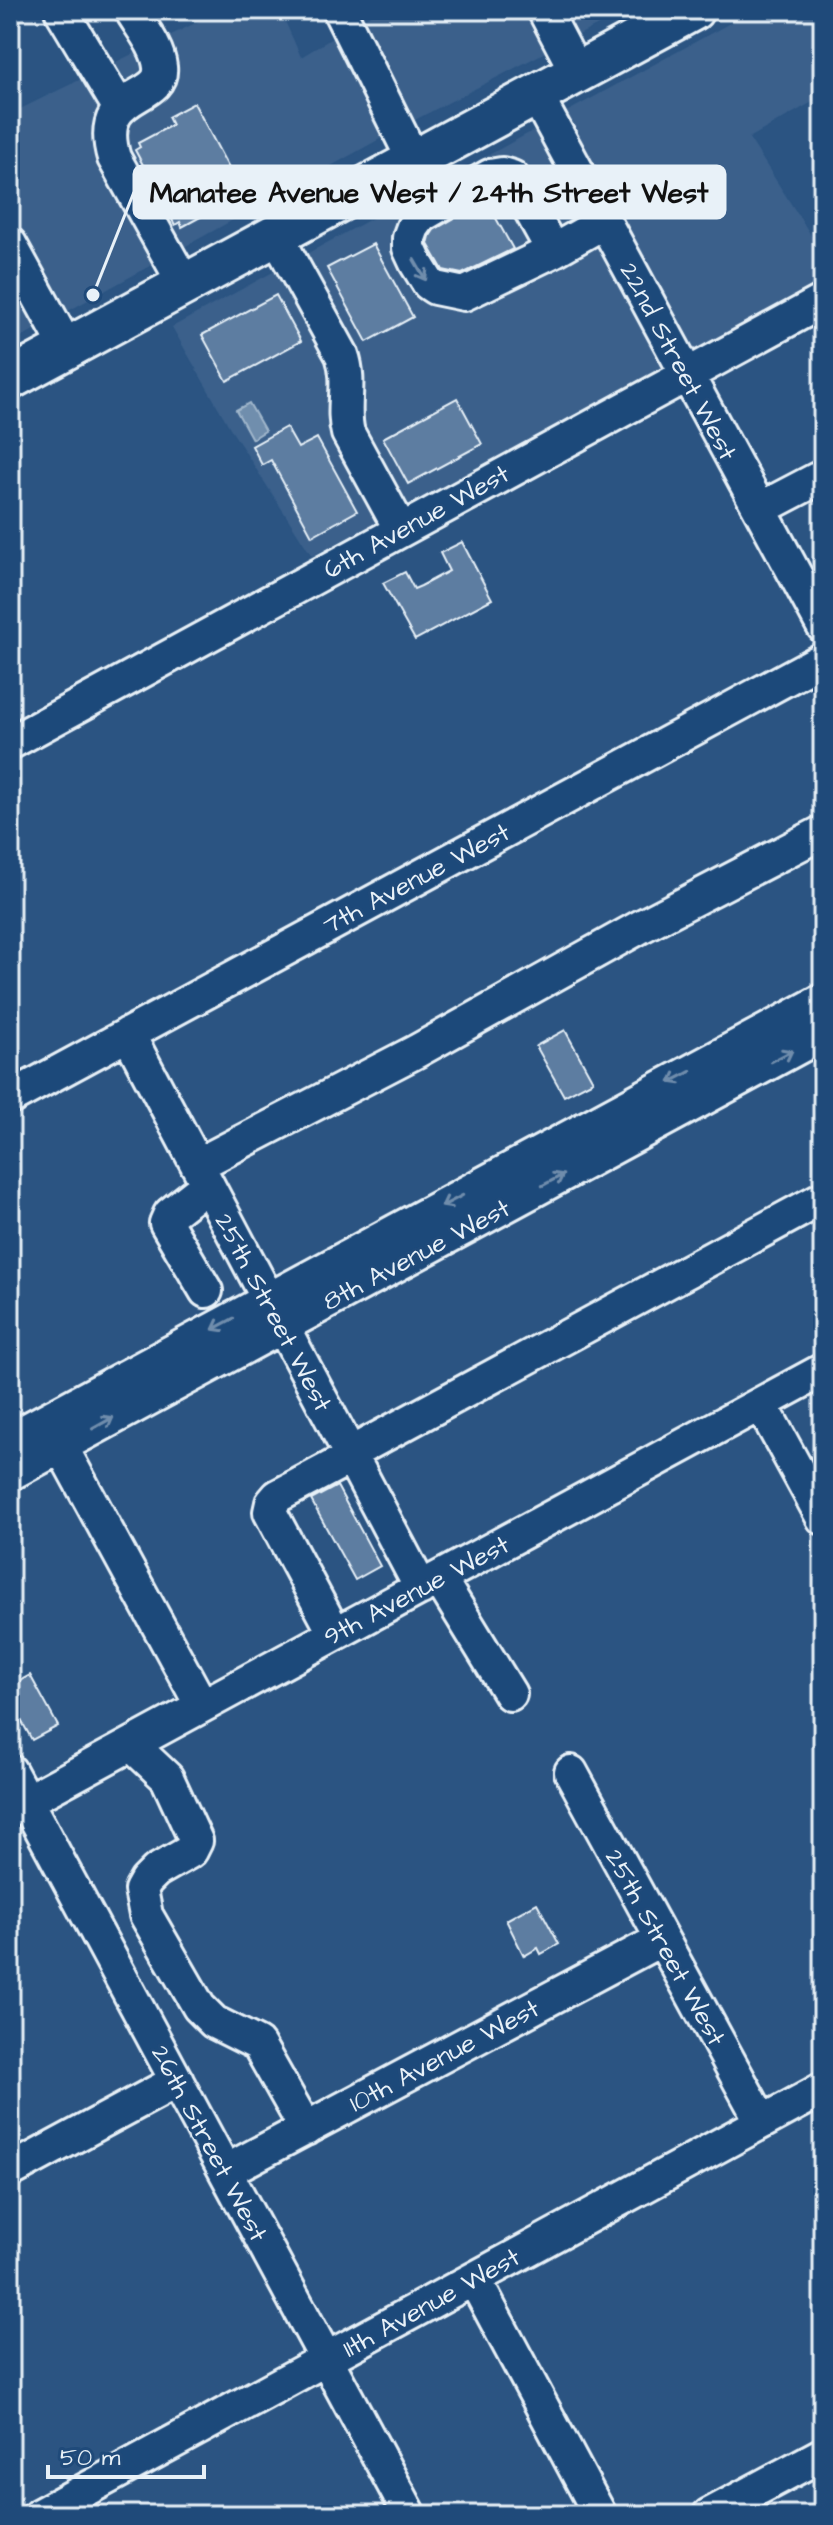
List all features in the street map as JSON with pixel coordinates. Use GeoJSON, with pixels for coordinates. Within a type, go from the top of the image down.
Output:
{"type":"FeatureCollection","features":[{"type":"Feature","properties":{"kind":"main road"},"geometry":{"type":"LineString","coordinates":[[10,379],[693,10]]}},
{"type":"Feature","properties":{"kind":"street"},"geometry":{"type":"LineString","coordinates":[[61,10],[119,107]]}},
{"type":"Feature","properties":{"kind":"street"},"geometry":{"type":"LineString","coordinates":[[131,10],[156,53],[161,70],[155,83],[119,107],[110,124],[109,140],[114,158],[185,285]]}},
{"type":"Feature","properties":{"kind":"street"},"geometry":{"type":"LineString","coordinates":[[339,10],[414,161]]}},
{"type":"Feature","properties":{"kind":"street"},"geometry":{"type":"LineString","coordinates":[[544,10],[577,73]]}},
{"type":"Feature","properties":{"kind":"street","name":"22nd Street West"},"geometry":{"type":"LineString","coordinates":[[536,95],[823,626]]}},
{"type":"Feature","properties":{"kind":"street"},"geometry":{"type":"LineString","coordinates":[[553,251],[512,177],[502,174],[490,176],[421,216],[409,238],[409,248],[429,284],[464,294],[553,251],[604,222]]}},
{"type":"Feature","properties":{"kind":"street"},"geometry":{"type":"LineString","coordinates":[[276,235],[342,355],[347,369],[345,424],[348,433],[401,530]]}},
{"type":"Feature","properties":{"kind":"street"},"geometry":{"type":"LineString","coordinates":[[10,244],[67,348]]}},
{"type":"Feature","properties":{"kind":"street","name":"6th Avenue West"},"geometry":{"type":"LineString","coordinates":[[10,743],[823,301]]}},
{"type":"Feature","properties":{"kind":"street"},"geometry":{"type":"LineString","coordinates":[[760,509],[823,476]]}},
{"type":"Feature","properties":{"kind":"street","name":"7th Avenue West"},"geometry":{"type":"LineString","coordinates":[[14,1087],[128,1034],[823,659]]}},
{"type":"Feature","properties":{"kind":"street"},"geometry":{"type":"LineString","coordinates":[[206,1291],[166,1223],[202,1175],[627,934],[823,832]]}},
{"type":"Feature","properties":{"kind":"street","name":"8th Avenue West"},"geometry":{"type":"LineString","coordinates":[[10,1474],[54,1433],[274,1313],[823,1000]]}},
{"type":"Feature","properties":{"kind":"street","name":"25th Street West"},"geometry":{"type":"LineString","coordinates":[[128,1034],[350,1455],[430,1583],[510,1694]]}},
{"type":"Feature","properties":{"kind":"street","name":"8th Avenue West"},"geometry":{"type":"LineString","coordinates":[[274,1313],[823,1034]]}},
{"type":"Feature","properties":{"kind":"street"},"geometry":{"type":"LineString","coordinates":[[335,1634],[270,1512],[278,1496],[823,1198]]}},
{"type":"Feature","properties":{"kind":"street","name":"9th Avenue West"},"geometry":{"type":"LineString","coordinates":[[18,1806],[823,1370]]}},
{"type":"Feature","properties":{"kind":"street"},"geometry":{"type":"LineString","coordinates":[[761,1404],[823,1518]]}},
{"type":"Feature","properties":{"kind":"street"},"geometry":{"type":"LineString","coordinates":[[54,1433],[202,1706]]}},
{"type":"Feature","properties":{"kind":"street","name":"8th Avenue West"},"geometry":{"type":"LineString","coordinates":[[10,1439],[54,1433]]}},
{"type":"Feature","properties":{"kind":"street"},"geometry":{"type":"LineString","coordinates":[[165,1727],[167,1778]]}},
{"type":"Feature","properties":{"kind":"street"},"geometry":{"type":"LineString","coordinates":[[132,1745],[167,1778],[196,1841],[191,1851],[156,1871],[146,1881],[141,1890],[146,1915],[199,2007],[214,2022],[258,2044],[306,2129]]}},
{"type":"Feature","properties":{"kind":"street","name":"26th Street West"},"geometry":{"type":"LineString","coordinates":[[10,1771],[18,1806],[177,2081],[410,2515]]}},
{"type":"Feature","properties":{"kind":"street","name":"25th Street West"},"geometry":{"type":"LineString","coordinates":[[571,1772],[762,2122]]}},
{"type":"Feature","properties":{"kind":"street","name":"10th Avenue West"},"geometry":{"type":"LineString","coordinates":[[226,2171],[662,1939]]}},
{"type":"Feature","properties":{"kind":"street"},"geometry":{"type":"LineString","coordinates":[[10,2171],[177,2081]]}},
{"type":"Feature","properties":{"kind":"street","name":"11th Avenue West"},"geometry":{"type":"LineString","coordinates":[[39,2515],[823,2089]]}},
{"type":"Feature","properties":{"kind":"street"},"geometry":{"type":"LineString","coordinates":[[474,2279],[600,2515]]}},
{"type":"Feature","properties":{"kind":"street"},"geometry":{"type":"LineString","coordinates":[[709,2515],[823,2454]]}},
{"type":"Feature","properties":{"kind":"shaded area"},"geometry":{"type":"Polygon","coordinates":[[[222,10],[280,10],[301,57],[339,34],[387,135],[61,315],[10,221],[10,114],[222,10]]]}},
{"type":"Feature","properties":{"kind":"shaded area"},"geometry":{"type":"Polygon","coordinates":[[[378,10],[627,10],[407,124],[357,23],[378,10]]]}},
{"type":"Feature","properties":{"kind":"shaded area"},"geometry":{"type":"Polygon","coordinates":[[[754,10],[823,10],[823,96],[749,138],[823,254],[823,287],[690,358],[559,116],[754,10]]]}},
{"type":"Feature","properties":{"kind":"shaded area"},"geometry":{"type":"Polygon","coordinates":[[[540,127],[671,369],[312,556],[233,433],[172,327],[540,127]]]}},
{"type":"Feature","properties":{"kind":"shaded area"},"geometry":{"type":"Polygon","coordinates":[[[10,266],[43,325],[10,343],[10,266]]]}},
{"type":"Feature","properties":{"kind":"shaded area"},"geometry":{"type":"Polygon","coordinates":[[[249,403],[265,431],[252,439],[236,410],[249,403]]]}},
{"type":"Feature","properties":{"kind":"building"},"geometry":{"type":"Polygon","coordinates":[[[194,103],[240,189],[201,210],[204,215],[182,227],[180,222],[175,225],[135,150],[140,147],[138,143],[172,125],[168,117],[194,103]]]}},
{"type":"Feature","properties":{"kind":"building"},"geometry":{"type":"Polygon","coordinates":[[[486,200],[513,249],[462,274],[443,270],[428,244],[430,236],[434,230],[486,200]]]}},
{"type":"Feature","properties":{"kind":"building"},"geometry":{"type":"Polygon","coordinates":[[[373,244],[413,317],[367,342],[327,268],[373,244]]]}},
{"type":"Feature","properties":{"kind":"building"},"geometry":{"type":"Polygon","coordinates":[[[276,295],[301,341],[227,381],[202,335],[276,295]]]}},
{"type":"Feature","properties":{"kind":"building"},"geometry":{"type":"Polygon","coordinates":[[[457,398],[482,444],[408,484],[383,438],[457,398]]]}},
{"type":"Feature","properties":{"kind":"building"},"geometry":{"type":"Polygon","coordinates":[[[286,427],[298,448],[317,438],[357,511],[312,536],[271,460],[262,465],[252,446],[286,427]]]}},
{"type":"Feature","properties":{"kind":"building"},"geometry":{"type":"Polygon","coordinates":[[[462,542],[492,599],[415,640],[383,583],[405,572],[414,589],[421,586],[449,571],[440,553],[462,542]]]}},
{"type":"Feature","properties":{"kind":"building"},"geometry":{"type":"Polygon","coordinates":[[[565,1030],[593,1081],[564,1096],[536,1046],[565,1030]]]}},
{"type":"Feature","properties":{"kind":"building"},"geometry":{"type":"Polygon","coordinates":[[[337,1486],[380,1566],[355,1580],[311,1500],[337,1486]]]}},
{"type":"Feature","properties":{"kind":"building"},"geometry":{"type":"Polygon","coordinates":[[[30,1675],[58,1726],[32,1740],[10,1700],[10,1686],[30,1675]]]}},
{"type":"Feature","properties":{"kind":"building"},"geometry":{"type":"Polygon","coordinates":[[[537,1903],[559,1944],[541,1954],[538,1948],[524,1956],[506,1920],[537,1903]]]}},
{"type":"Feature","properties":{"kind":"place","name":"Manatee Avenue West / 24th Street West"},"geometry":{"type":"Point","coordinates":[93,295]}}]}
